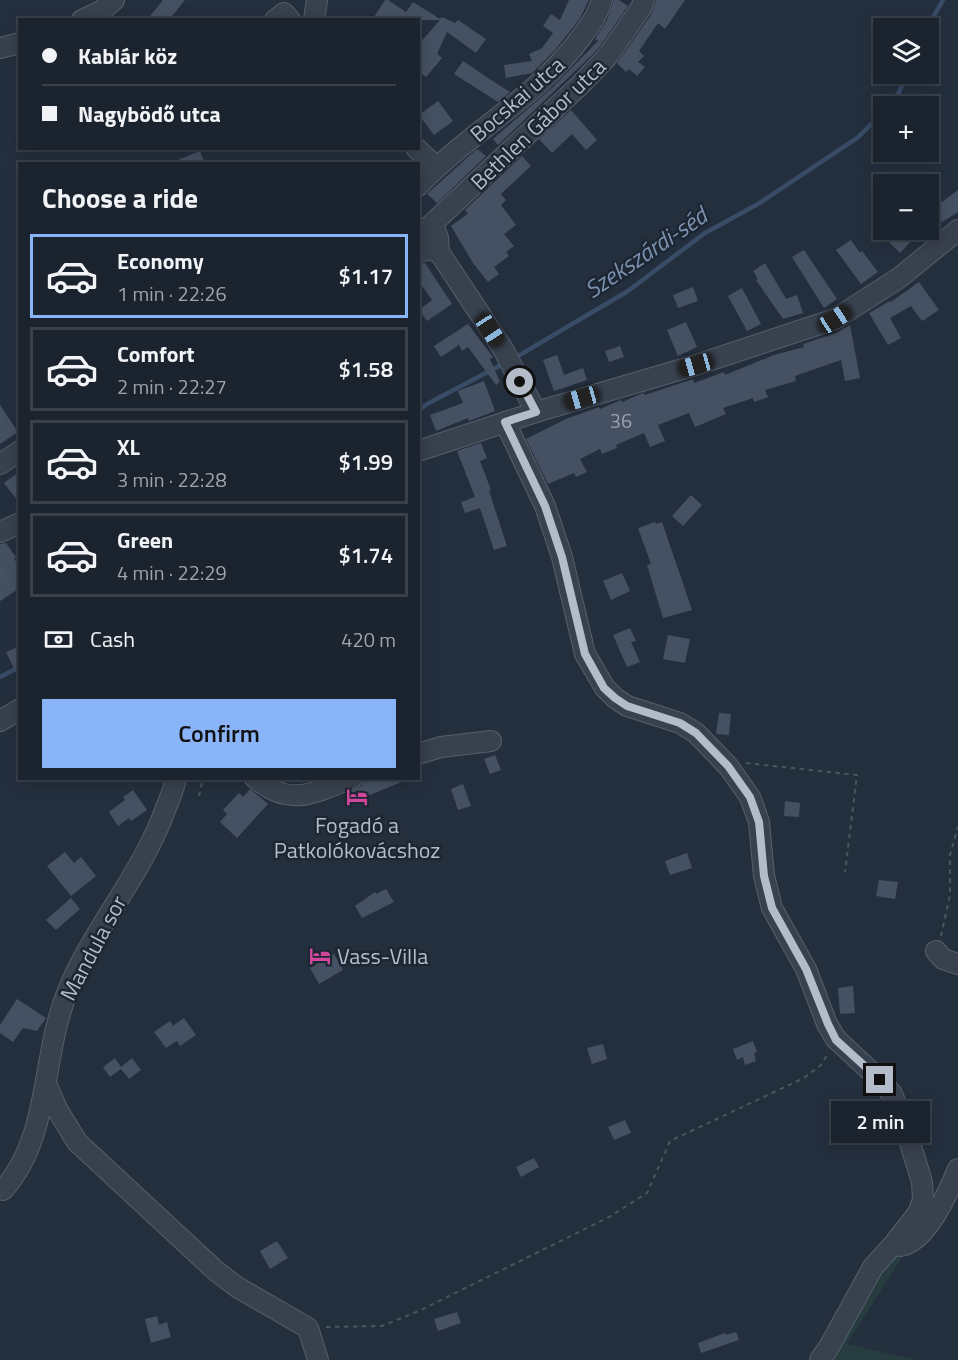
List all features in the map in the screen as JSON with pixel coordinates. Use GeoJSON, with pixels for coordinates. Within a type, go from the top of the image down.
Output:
{"type":"FeatureCollection","features":[{"type":"Feature","properties":{"kind":"street"},"geometry":{"type":"LineString","coordinates":[[86,18],[101,11],[114,0]]}},
{"type":"Feature","properties":{"kind":"street"},"geometry":{"type":"LineString","coordinates":[[314,18],[317,0]]}},
{"type":"Feature","properties":{"kind":"street","name":"Bocskai utca"},"geometry":{"type":"LineString","coordinates":[[420,184],[436,167],[505,114],[567,57],[598,14],[602,0]]}},
{"type":"Feature","properties":{"kind":"street","name":"Bethlen Gábor utca"},"geometry":{"type":"LineString","coordinates":[[426,231],[607,57],[641,8],[644,0]]}},
{"type":"Feature","properties":{"kind":"street"},"geometry":{"type":"LineString","coordinates":[[0,48],[18,44]]}},
{"type":"Feature","properties":{"kind":"street"},"geometry":{"type":"LineString","coordinates":[[418,150],[436,167]]}},
{"type":"Feature","properties":{"kind":"street"},"geometry":{"type":"LineString","coordinates":[[420,450],[536,412],[696,365],[835,319],[899,278],[958,230]]}},
{"type":"Feature","properties":{"kind":"street"},"geometry":{"type":"LineString","coordinates":[[426,231],[438,238],[439,252],[503,350],[536,412]]}},
{"type":"Feature","properties":{"kind":"street"},"geometry":{"type":"LineString","coordinates":[[420,252],[427,249],[439,252]]}},
{"type":"Feature","properties":{"kind":"street"},"geometry":{"type":"LineString","coordinates":[[505,422],[545,506],[562,557],[585,654],[604,688],[627,706],[680,723],[696,733],[722,760],[750,797],[759,822],[764,876],[772,908],[806,969],[836,1040],[892,1094],[903,1120],[922,1182],[923,1200],[918,1213],[873,1267],[820,1360]]}},
{"type":"Feature","properties":{"kind":"street"},"geometry":{"type":"LineString","coordinates":[[0,464],[18,452]]}},
{"type":"Feature","properties":{"kind":"street"},"geometry":{"type":"LineString","coordinates":[[0,532],[18,524]]}},
{"type":"Feature","properties":{"kind":"street"},"geometry":{"type":"LineString","coordinates":[[0,721],[18,710]]}},
{"type":"Feature","properties":{"kind":"street"},"geometry":{"type":"LineString","coordinates":[[420,753],[441,747],[491,741]]}},
{"type":"Feature","properties":{"kind":"street","name":"Mandula sor"},"geometry":{"type":"LineString","coordinates":[[3,1190],[16,1175],[24,1160],[36,1127],[56,1023],[67,993],[84,955],[158,829],[175,780]]}},
{"type":"Feature","properties":{"kind":"street"},"geometry":{"type":"LineString","coordinates":[[257,780],[266,788],[281,795],[305,795],[346,780]]}},
{"type":"Feature","properties":{"kind":"street"},"geometry":{"type":"LineString","coordinates":[[936,951],[943,958],[958,964]]}},
{"type":"Feature","properties":{"kind":"street"},"geometry":{"type":"LineString","coordinates":[[46,1083],[57,1109],[77,1142],[216,1271],[237,1287],[308,1328],[318,1360]]}},
{"type":"Feature","properties":{"kind":"street"},"geometry":{"type":"LineString","coordinates":[[894,1244],[902,1247],[910,1243],[929,1224],[958,1169]]}},
{"type":"Feature","properties":{"kind":"path"},"geometry":{"type":"LineString","coordinates":[[0,574],[18,596]]}},
{"type":"Feature","properties":{"kind":"path"},"geometry":{"type":"LineString","coordinates":[[722,760],[857,775],[845,872]]}},
{"type":"Feature","properties":{"kind":"path"},"geometry":{"type":"LineString","coordinates":[[199,796],[203,780]]}},
{"type":"Feature","properties":{"kind":"path"},"geometry":{"type":"LineString","coordinates":[[936,951],[950,895],[950,855],[958,827]]}},
{"type":"Feature","properties":{"kind":"path"},"geometry":{"type":"LineString","coordinates":[[308,1328],[382,1326],[421,1310],[609,1217],[647,1193],[670,1141],[804,1078],[821,1065],[836,1040]]}},
{"type":"Feature","properties":{"kind":"green space"},"geometry":{"type":"Polygon","coordinates":[[[891,1253],[904,1254],[847,1344],[917,1360],[826,1360],[891,1253]]]}},
{"type":"Feature","properties":{"kind":"building"},"geometry":{"type":"Polygon","coordinates":[[[163,0],[185,0],[171,18],[149,18],[163,0]]]}},
{"type":"Feature","properties":{"kind":"building"},"geometry":{"type":"Polygon","coordinates":[[[385,0],[406,12],[413,2],[440,19],[442,17],[455,23],[458,20],[486,39],[476,53],[447,32],[437,54],[442,58],[426,77],[420,72],[420,43],[440,20],[373,18],[385,0]]]}},
{"type":"Feature","properties":{"kind":"building"},"geometry":{"type":"Polygon","coordinates":[[[569,0],[589,0],[579,20],[555,50],[532,73],[506,78],[504,65],[532,61],[529,54],[542,48],[553,33],[543,26],[551,14],[560,20],[569,0]]]}},
{"type":"Feature","properties":{"kind":"building"},"geometry":{"type":"Polygon","coordinates":[[[614,0],[619,0],[628,6],[598,49],[498,145],[493,139],[553,87],[598,41],[595,39],[607,20],[614,0]]]}},
{"type":"Feature","properties":{"kind":"building"},"geometry":{"type":"Polygon","coordinates":[[[656,0],[685,0],[665,29],[658,23],[639,51],[644,56],[638,62],[645,67],[637,76],[629,69],[626,72],[617,63],[651,15],[656,0]]]}},
{"type":"Feature","properties":{"kind":"building"},"geometry":{"type":"Polygon","coordinates":[[[463,61],[510,92],[498,102],[454,74],[463,61]]]}},
{"type":"Feature","properties":{"kind":"building"},"geometry":{"type":"Polygon","coordinates":[[[438,101],[453,121],[434,135],[420,114],[438,101]]]}},
{"type":"Feature","properties":{"kind":"building"},"geometry":{"type":"Polygon","coordinates":[[[571,110],[597,140],[586,150],[572,134],[552,153],[539,139],[571,110]]]}},
{"type":"Feature","properties":{"kind":"building"},"geometry":{"type":"Polygon","coordinates":[[[477,149],[486,156],[437,203],[427,194],[477,149]]]}},
{"type":"Feature","properties":{"kind":"building"},"geometry":{"type":"Polygon","coordinates":[[[200,151],[204,162],[172,162],[200,151]]]}},
{"type":"Feature","properties":{"kind":"building"},"geometry":{"type":"Polygon","coordinates":[[[522,156],[531,166],[501,194],[506,200],[501,205],[516,225],[504,234],[514,246],[506,252],[509,256],[494,267],[499,274],[488,282],[473,263],[451,226],[468,214],[465,210],[522,156]]]}},
{"type":"Feature","properties":{"kind":"building"},"geometry":{"type":"Polygon","coordinates":[[[958,190],[958,212],[939,224],[939,200],[942,202],[958,190]]]}},
{"type":"Feature","properties":{"kind":"building"},"geometry":{"type":"Polygon","coordinates":[[[851,240],[878,272],[861,284],[836,250],[851,240]]]}},
{"type":"Feature","properties":{"kind":"building"},"geometry":{"type":"Polygon","coordinates":[[[887,240],[912,240],[900,253],[887,240]]]}},
{"type":"Feature","properties":{"kind":"building"},"geometry":{"type":"Polygon","coordinates":[[[804,250],[837,299],[824,308],[792,257],[804,250]]]}},
{"type":"Feature","properties":{"kind":"building"},"geometry":{"type":"Polygon","coordinates":[[[425,263],[452,304],[427,321],[420,309],[432,300],[420,283],[420,264],[425,263]]]}},
{"type":"Feature","properties":{"kind":"building"},"geometry":{"type":"Polygon","coordinates":[[[765,263],[786,299],[797,295],[803,313],[783,319],[756,280],[758,279],[753,271],[765,263]]]}},
{"type":"Feature","properties":{"kind":"building"},"geometry":{"type":"Polygon","coordinates":[[[919,282],[939,310],[922,321],[911,306],[890,318],[901,338],[888,345],[869,313],[891,302],[919,282]]]}},
{"type":"Feature","properties":{"kind":"building"},"geometry":{"type":"Polygon","coordinates":[[[693,287],[698,301],[678,308],[673,295],[693,287]]]}},
{"type":"Feature","properties":{"kind":"building"},"geometry":{"type":"Polygon","coordinates":[[[742,288],[761,324],[747,331],[728,296],[742,288]]]}},
{"type":"Feature","properties":{"kind":"building"},"geometry":{"type":"Polygon","coordinates":[[[686,322],[697,347],[678,356],[667,330],[686,322]]]}},
{"type":"Feature","properties":{"kind":"building"},"geometry":{"type":"Polygon","coordinates":[[[468,324],[493,357],[490,359],[500,382],[496,385],[468,347],[462,351],[459,345],[441,357],[434,346],[468,324]]]}},
{"type":"Feature","properties":{"kind":"building"},"geometry":{"type":"Polygon","coordinates":[[[850,325],[860,378],[845,381],[841,360],[795,376],[796,381],[765,390],[768,397],[754,402],[753,398],[723,408],[726,414],[695,427],[689,413],[658,425],[665,441],[650,447],[644,433],[602,454],[600,449],[580,459],[587,472],[576,477],[574,473],[548,484],[526,439],[566,419],[599,407],[600,409],[621,400],[622,402],[643,393],[645,395],[693,379],[694,383],[724,372],[725,375],[774,355],[804,347],[803,344],[836,333],[850,325]]]}},
{"type":"Feature","properties":{"kind":"building"},"geometry":{"type":"Polygon","coordinates":[[[620,346],[624,357],[609,362],[605,351],[620,346]]]}},
{"type":"Feature","properties":{"kind":"building"},"geometry":{"type":"Polygon","coordinates":[[[557,355],[564,375],[583,368],[587,380],[554,391],[543,360],[557,355]]]}},
{"type":"Feature","properties":{"kind":"building"},"geometry":{"type":"Polygon","coordinates":[[[484,381],[495,411],[469,421],[468,418],[436,431],[430,415],[463,403],[458,391],[484,381]]]}},
{"type":"Feature","properties":{"kind":"building"},"geometry":{"type":"Polygon","coordinates":[[[0,405],[18,432],[0,444],[0,405]]]}},
{"type":"Feature","properties":{"kind":"building"},"geometry":{"type":"Polygon","coordinates":[[[481,443],[487,458],[480,461],[507,546],[494,550],[480,508],[465,513],[461,502],[475,497],[457,451],[481,443]]]}},
{"type":"Feature","properties":{"kind":"building"},"geometry":{"type":"Polygon","coordinates":[[[18,472],[18,501],[4,483],[18,472]]]}},
{"type":"Feature","properties":{"kind":"building"},"geometry":{"type":"Polygon","coordinates":[[[691,495],[702,505],[683,526],[672,516],[691,495]]]}},
{"type":"Feature","properties":{"kind":"building"},"geometry":{"type":"Polygon","coordinates":[[[655,522],[656,524],[662,522],[692,610],[663,618],[647,565],[651,564],[638,528],[655,522]]]}},
{"type":"Feature","properties":{"kind":"building"},"geometry":{"type":"Polygon","coordinates":[[[6,543],[16,557],[14,559],[18,564],[18,589],[0,601],[0,544],[6,543]]]}},
{"type":"Feature","properties":{"kind":"building"},"geometry":{"type":"Polygon","coordinates":[[[622,573],[630,591],[611,600],[603,581],[622,573]]]}},
{"type":"Feature","properties":{"kind":"building"},"geometry":{"type":"Polygon","coordinates":[[[630,628],[636,641],[631,642],[640,662],[627,667],[613,635],[630,628]]]}},
{"type":"Feature","properties":{"kind":"building"},"geometry":{"type":"Polygon","coordinates":[[[668,635],[690,639],[685,663],[663,659],[668,635]]]}},
{"type":"Feature","properties":{"kind":"building"},"geometry":{"type":"Polygon","coordinates":[[[18,647],[18,677],[6,652],[18,647]]]}},
{"type":"Feature","properties":{"kind":"building"},"geometry":{"type":"Polygon","coordinates":[[[719,713],[731,714],[729,735],[716,734],[719,713]]]}},
{"type":"Feature","properties":{"kind":"building"},"geometry":{"type":"Polygon","coordinates":[[[495,755],[501,770],[490,774],[484,759],[495,755]]]}},
{"type":"Feature","properties":{"kind":"building","name":"Fogadó a Patkolókovácshoz"},"geometry":{"type":"Polygon","coordinates":[[[364,780],[407,780],[350,803],[346,793],[361,786],[364,780]]]}},
{"type":"Feature","properties":{"kind":"building"},"geometry":{"type":"Polygon","coordinates":[[[463,784],[471,806],[458,810],[451,789],[463,784]]]}},
{"type":"Feature","properties":{"kind":"building"},"geometry":{"type":"Polygon","coordinates":[[[250,789],[268,804],[237,838],[220,822],[227,814],[223,810],[239,793],[243,797],[250,789]]]}},
{"type":"Feature","properties":{"kind":"building"},"geometry":{"type":"Polygon","coordinates":[[[133,790],[147,810],[131,821],[129,818],[118,826],[109,812],[125,800],[123,797],[133,790]]]}},
{"type":"Feature","properties":{"kind":"building"},"geometry":{"type":"Polygon","coordinates":[[[785,801],[800,803],[799,817],[784,816],[785,801]]]}},
{"type":"Feature","properties":{"kind":"building"},"geometry":{"type":"Polygon","coordinates":[[[65,852],[74,863],[81,857],[96,876],[71,896],[47,866],[65,852]]]}},
{"type":"Feature","properties":{"kind":"building"},"geometry":{"type":"Polygon","coordinates":[[[687,853],[692,868],[670,875],[665,861],[687,853]]]}},
{"type":"Feature","properties":{"kind":"building"},"geometry":{"type":"Polygon","coordinates":[[[879,880],[898,882],[895,899],[876,896],[879,880]]]}},
{"type":"Feature","properties":{"kind":"building"},"geometry":{"type":"Polygon","coordinates":[[[386,889],[394,902],[362,918],[355,906],[375,892],[376,894],[386,889]]]}},
{"type":"Feature","properties":{"kind":"building"},"geometry":{"type":"Polygon","coordinates":[[[71,898],[80,909],[56,930],[46,920],[71,898]]]}},
{"type":"Feature","properties":{"kind":"building"},"geometry":{"type":"Polygon","coordinates":[[[334,954],[343,970],[319,984],[310,968],[334,954]]]}},
{"type":"Feature","properties":{"kind":"building"},"geometry":{"type":"Polygon","coordinates":[[[853,986],[855,1013],[840,1014],[838,988],[853,986]]]}},
{"type":"Feature","properties":{"kind":"building"},"geometry":{"type":"Polygon","coordinates":[[[17,999],[46,1018],[37,1031],[23,1028],[13,1042],[0,1033],[0,1025],[17,999]]]}},
{"type":"Feature","properties":{"kind":"building"},"geometry":{"type":"Polygon","coordinates":[[[184,1018],[196,1035],[180,1046],[177,1041],[166,1048],[154,1032],[170,1021],[173,1026],[184,1018]]]}},
{"type":"Feature","properties":{"kind":"building"},"geometry":{"type":"Polygon","coordinates":[[[753,1041],[757,1052],[754,1053],[756,1061],[745,1065],[743,1057],[737,1060],[733,1049],[753,1041]]]}},
{"type":"Feature","properties":{"kind":"building"},"geometry":{"type":"Polygon","coordinates":[[[603,1044],[607,1059],[592,1064],[587,1048],[603,1044]]]}},
{"type":"Feature","properties":{"kind":"building"},"geometry":{"type":"Polygon","coordinates":[[[115,1058],[121,1067],[132,1058],[141,1070],[129,1079],[121,1069],[110,1077],[103,1067],[115,1058]]]}},
{"type":"Feature","properties":{"kind":"building"},"geometry":{"type":"Polygon","coordinates":[[[625,1120],[631,1133],[614,1140],[608,1127],[625,1120]]]}},
{"type":"Feature","properties":{"kind":"building"},"geometry":{"type":"Polygon","coordinates":[[[534,1158],[539,1167],[521,1177],[516,1167],[534,1158]]]}},
{"type":"Feature","properties":{"kind":"building"},"geometry":{"type":"Polygon","coordinates":[[[277,1241],[288,1258],[270,1269],[260,1251],[277,1241]]]}},
{"type":"Feature","properties":{"kind":"building"},"geometry":{"type":"Polygon","coordinates":[[[457,1312],[461,1323],[438,1331],[434,1319],[457,1312]]]}},
{"type":"Feature","properties":{"kind":"building"},"geometry":{"type":"Polygon","coordinates":[[[157,1316],[159,1325],[167,1322],[171,1337],[151,1343],[145,1319],[157,1316]]]}},
{"type":"Feature","properties":{"kind":"building"},"geometry":{"type":"Polygon","coordinates":[[[736,1332],[739,1340],[701,1353],[698,1343],[725,1333],[726,1335],[736,1332]]]}},
{"type":"Feature","properties":{"kind":"waterway","name":"Szekszárdi-séd"},"geometry":{"type":"LineString","coordinates":[[933,18],[943,0]]}},
{"type":"Feature","properties":{"kind":"waterway","name":"Szekszárdi-séd"},"geometry":{"type":"LineString","coordinates":[[897,96],[903,84]]}},
{"type":"Feature","properties":{"kind":"waterway","name":"Szekszárdi-séd"},"geometry":{"type":"LineString","coordinates":[[513,359],[628,291],[705,233],[758,204],[857,138],[873,123]]}},
{"type":"Feature","properties":{"kind":"waterway","name":"Szekszárdi-séd"},"geometry":{"type":"LineString","coordinates":[[420,409],[505,363]]}},
{"type":"Feature","properties":{"kind":"waterway","name":"Szekszárdi-séd"},"geometry":{"type":"LineString","coordinates":[[0,677],[18,668]]}},
{"type":"Feature","properties":{"kind":"place","name":"Fogadó a Patkolókovácshoz"},"geometry":{"type":"Point","coordinates":[357,797]}},
{"type":"Feature","properties":{"kind":"place","name":"Vass-Villa"},"geometry":{"type":"Point","coordinates":[320,956]}},
{"type":"Feature","properties":{"kind":"route"},"geometry":{"type":"LineString","coordinates":[[520,382],[536,412],[505,422],[545,506],[562,557],[585,654],[604,688],[615,698],[627,706],[680,723],[696,733],[728,766],[750,797],[759,822],[764,876],[772,908],[806,969],[836,1040],[880,1080]]}}]}
